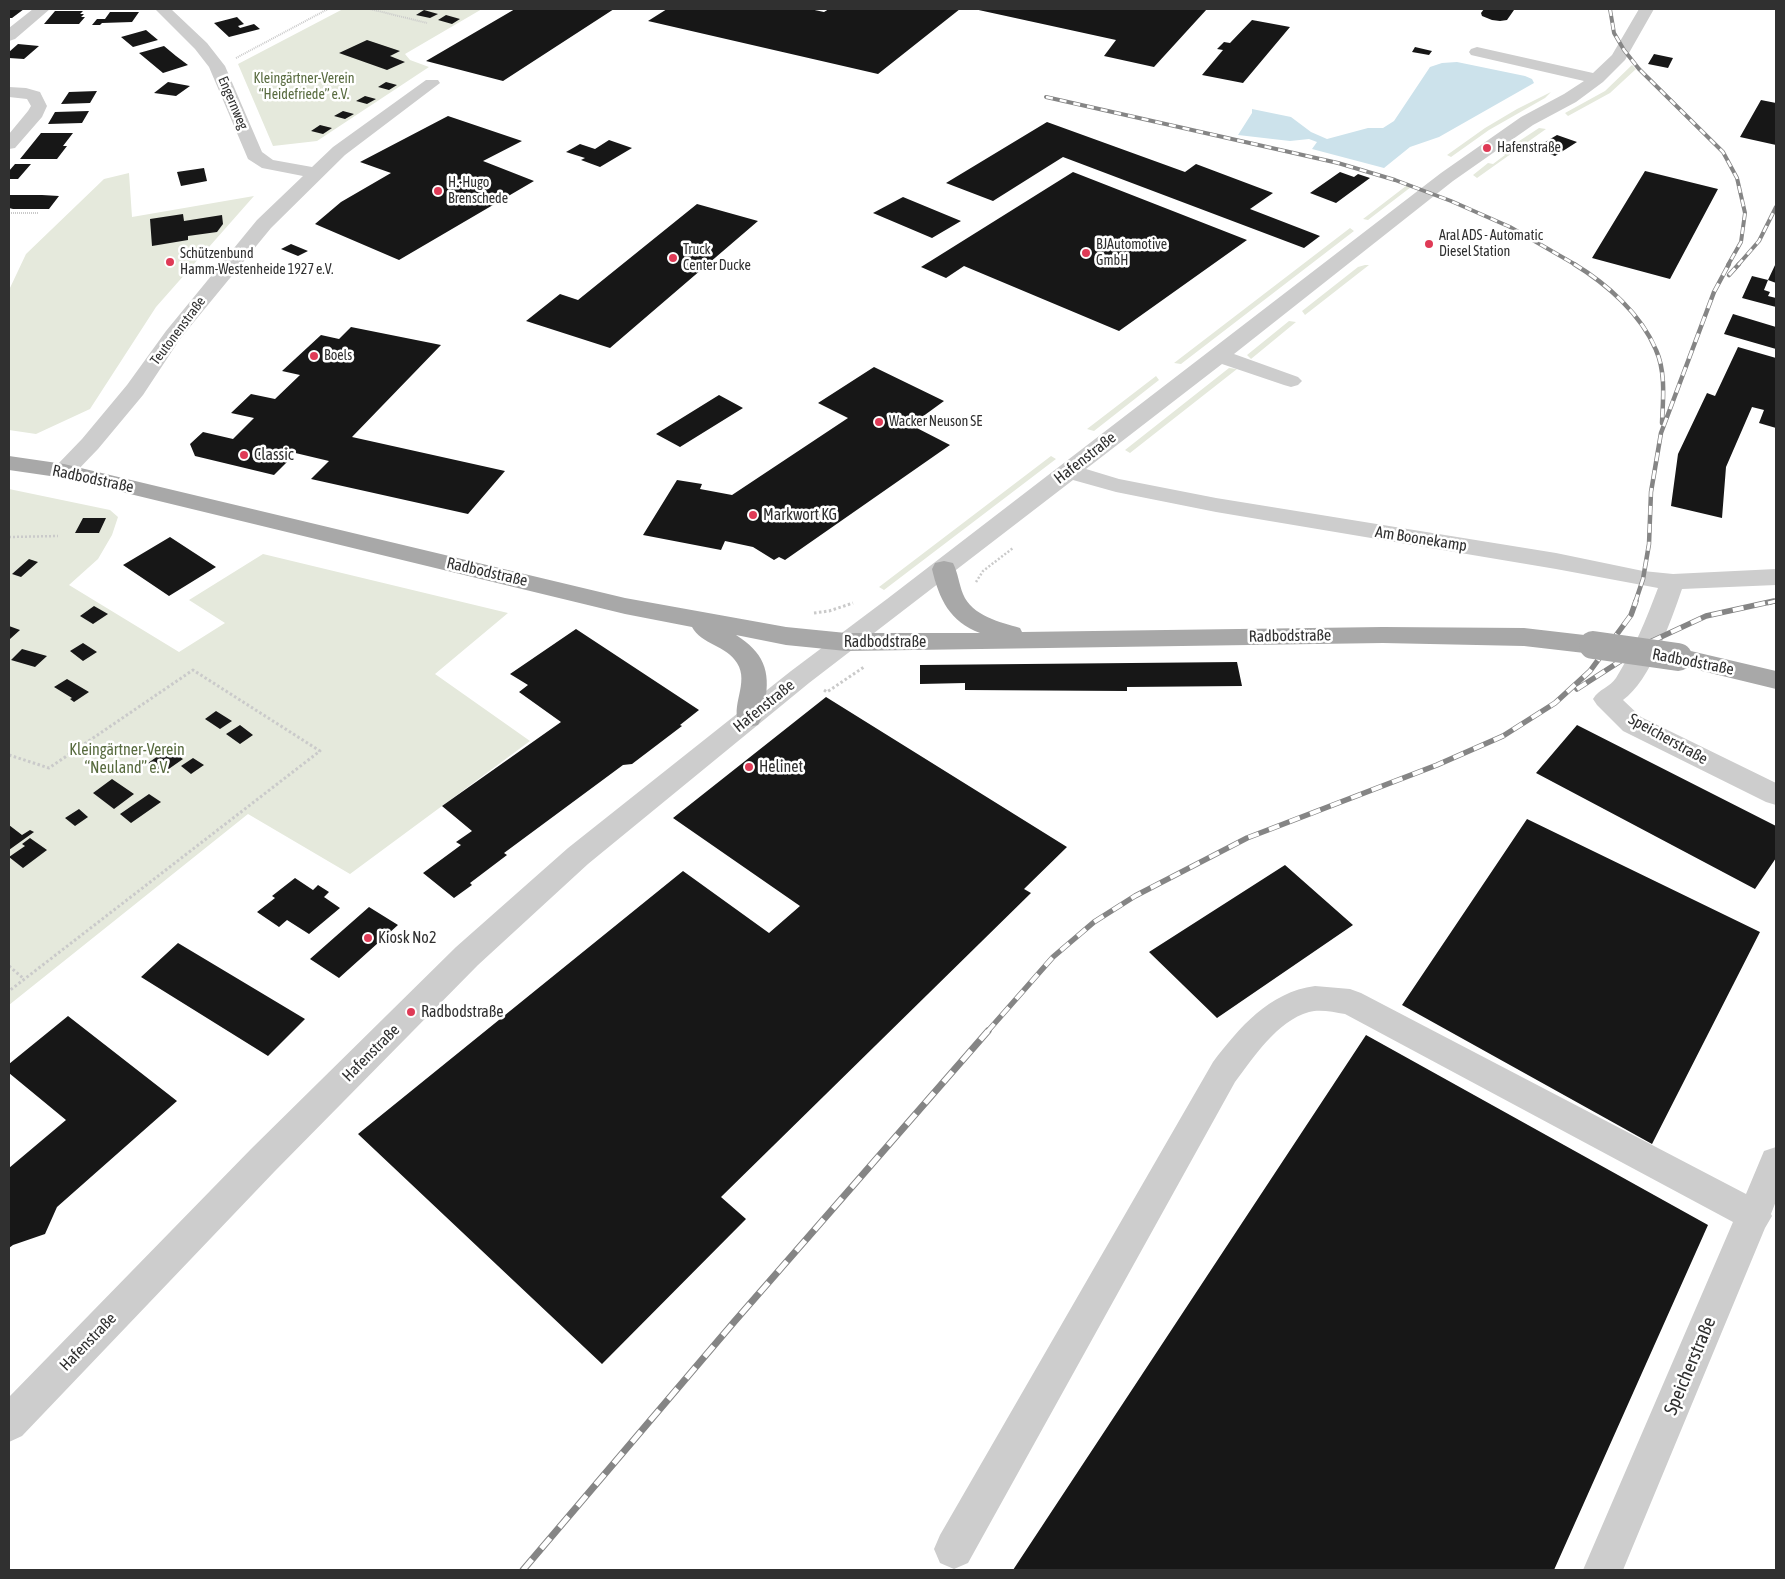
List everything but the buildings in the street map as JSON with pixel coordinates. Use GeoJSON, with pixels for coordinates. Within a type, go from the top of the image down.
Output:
{"type":"FeatureCollection","features":[{"type":"Feature","properties":{"kind":"main road","name":"Radbodstraße"},"geometry":{"type":"LineString","coordinates":[[9,463],[64,472],[625,606],[786,636],[846,642],[1383,635],[1524,637],[1678,657],[1776,680]]}},
{"type":"Feature","properties":{"kind":"main road"},"geometry":{"type":"LineString","coordinates":[[944,568],[951,598],[962,613],[987,627],[1034,640]]}},
{"type":"Feature","properties":{"kind":"main road"},"geometry":{"type":"LineString","coordinates":[[692,620],[741,650],[748,657],[754,676],[755,689],[749,718]]}},
{"type":"Feature","properties":{"kind":"street"},"geometry":{"type":"LineString","coordinates":[[9,36],[42,9]]}},
{"type":"Feature","properties":{"kind":"street","name":"Engernweg"},"geometry":{"type":"LineString","coordinates":[[162,9],[201,46],[217,66],[254,155],[268,164],[314,173]]}},
{"type":"Feature","properties":{"kind":"street","name":"Hafenstraße"},"geometry":{"type":"LineString","coordinates":[[9,1423],[254,1169],[467,956],[578,856],[846,642],[1354,251],[1458,168],[1527,121],[1570,98],[1597,79],[1619,57],[1646,9]]}},
{"type":"Feature","properties":{"kind":"street"},"geometry":{"type":"LineString","coordinates":[[1477,52],[1597,79]]}},
{"type":"Feature","properties":{"kind":"street","name":"Teutonenstraße"},"geometry":{"type":"LineString","coordinates":[[64,472],[135,390],[173,335],[264,224],[314,173],[339,151],[432,83]]}},
{"type":"Feature","properties":{"kind":"street"},"geometry":{"type":"LineString","coordinates":[[9,92],[34,96],[38,106],[36,113],[9,144]]}},
{"type":"Feature","properties":{"kind":"street"},"geometry":{"type":"LineString","coordinates":[[1217,355],[1291,381]]}},
{"type":"Feature","properties":{"kind":"street","name":"Am Boonekamp"},"geometry":{"type":"LineString","coordinates":[[1068,471],[1116,485],[1216,505],[1556,561],[1643,579],[1673,582],[1776,577]]}},
{"type":"Feature","properties":{"kind":"street","name":"Speicherstraße"},"geometry":{"type":"LineString","coordinates":[[1673,582],[1660,618],[1645,649],[1623,687],[1606,699],[1632,724],[1776,794]]}},
{"type":"Feature","properties":{"kind":"street"},"geometry":{"type":"LineString","coordinates":[[954,1549],[1224,1072],[1250,1037],[1281,1011],[1305,1000],[1350,1002],[1755,1216]]}},
{"type":"Feature","properties":{"kind":"street","name":"Speicherstraße"},"geometry":{"type":"LineString","coordinates":[[1603,1570],[1755,1216],[1776,1162]]}},
{"type":"Feature","properties":{"kind":"path"},"geometry":{"type":"LineString","coordinates":[[217,66],[236,58],[328,9]]}},
{"type":"Feature","properties":{"kind":"path"},"geometry":{"type":"LineString","coordinates":[[370,9],[427,24]]}},
{"type":"Feature","properties":{"kind":"path"},"geometry":{"type":"LineString","coordinates":[[9,213],[38,213]]}},
{"type":"Feature","properties":{"kind":"path"},"geometry":{"type":"LineString","coordinates":[[9,537],[58,536]]}},
{"type":"Feature","properties":{"kind":"path"},"geometry":{"type":"LineString","coordinates":[[976,583],[983,572],[1014,547]]}},
{"type":"Feature","properties":{"kind":"path"},"geometry":{"type":"LineString","coordinates":[[9,755],[49,768],[193,670],[320,751],[9,991]]}},
{"type":"Feature","properties":{"kind":"path"},"geometry":{"type":"LineString","coordinates":[[9,966],[24,979]]}},
{"type":"Feature","properties":{"kind":"green space","name":"Kleingärtner-Verein “Heidefriede” e.V."},"geometry":{"type":"Polygon","coordinates":[[[343,9],[482,9],[405,54],[410,60],[429,67],[317,141],[273,146],[238,64],[343,9]]]}},
{"type":"Feature","properties":{"kind":"green space"},"geometry":{"type":"Polygon","coordinates":[[[1632,65],[1636,69],[1610,93],[1568,116],[1565,113],[1605,91],[1632,65]]]}},
{"type":"Feature","properties":{"kind":"green space"},"geometry":{"type":"Polygon","coordinates":[[[1551,92],[1545,98],[1489,130],[1451,157],[1447,155],[1485,128],[1551,92]]]}},
{"type":"Feature","properties":{"kind":"green space"},"geometry":{"type":"Polygon","coordinates":[[[1539,128],[1546,129],[1477,178],[1473,175],[1488,163],[1493,164],[1505,155],[1501,153],[1539,128]]]}},
{"type":"Feature","properties":{"kind":"green space"},"geometry":{"type":"Polygon","coordinates":[[[129,173],[132,217],[254,196],[156,307],[90,409],[36,434],[9,430],[9,290],[26,254],[104,179],[129,173]]]}},
{"type":"Feature","properties":{"kind":"green space"},"geometry":{"type":"Polygon","coordinates":[[[1406,186],[1411,187],[1368,220],[1363,219],[1406,186]]]}},
{"type":"Feature","properties":{"kind":"green space"},"geometry":{"type":"Polygon","coordinates":[[[1350,228],[1354,231],[1181,364],[1174,363],[1350,228]]]}},
{"type":"Feature","properties":{"kind":"green space"},"geometry":{"type":"Polygon","coordinates":[[[1369,265],[1305,315],[1302,311],[1358,267],[1369,265]]]}},
{"type":"Feature","properties":{"kind":"green space"},"geometry":{"type":"Polygon","coordinates":[[[1289,321],[1296,322],[1251,359],[1247,355],[1289,321]]]}},
{"type":"Feature","properties":{"kind":"green space"},"geometry":{"type":"Polygon","coordinates":[[[1229,368],[1237,369],[1130,453],[1125,450],[1229,368]]]}},
{"type":"Feature","properties":{"kind":"green space"},"geometry":{"type":"Polygon","coordinates":[[[1156,376],[1159,380],[1094,431],[1087,429],[1156,376]]]}},
{"type":"Feature","properties":{"kind":"green space"},"geometry":{"type":"Polygon","coordinates":[[[1051,456],[1056,459],[884,590],[879,587],[1051,456]]]}},
{"type":"Feature","properties":{"kind":"green space","name":"Kleingärtner-Verein “Neuland” e.V."},"geometry":{"type":"Polygon","coordinates":[[[9,489],[110,510],[118,517],[112,535],[98,559],[69,585],[179,652],[225,623],[189,600],[263,554],[508,613],[435,674],[530,741],[350,874],[248,814],[9,1005],[9,489]]]}},
{"type":"Feature","properties":{"kind":"water"},"geometry":{"type":"Polygon","coordinates":[[[1457,62],[1525,76],[1532,79],[1534,83],[1439,137],[1410,147],[1384,168],[1312,149],[1317,142],[1309,139],[1290,141],[1238,135],[1252,113],[1252,109],[1291,117],[1311,132],[1327,139],[1368,128],[1383,128],[1394,121],[1430,67],[1442,63],[1457,62]]]}},
{"type":"Feature","properties":{"kind":"railway"},"geometry":{"type":"LineString","coordinates":[[1610,9],[1614,33],[1624,50],[1639,69],[1723,152],[1737,178],[1745,213],[1741,242],[1728,265]]}},
{"type":"Feature","properties":{"kind":"railway"},"geometry":{"type":"LineString","coordinates":[[1046,97],[1338,163],[1395,180],[1451,201],[1510,227],[1576,265]]}},
{"type":"Feature","properties":{"kind":"railway"},"geometry":{"type":"LineString","coordinates":[[1738,265],[1759,241],[1776,207]]}},
{"type":"Feature","properties":{"kind":"railway"},"geometry":{"type":"LineString","coordinates":[[1574,264],[1599,281],[1622,301],[1650,337],[1661,367],[1663,386],[1662,423]]}},
{"type":"Feature","properties":{"kind":"railway"},"geometry":{"type":"LineString","coordinates":[[1635,603],[1643,579],[1649,544],[1651,492],[1661,433],[1714,292],[1729,264]]}},
{"type":"Feature","properties":{"kind":"railway"},"geometry":{"type":"LineString","coordinates":[[1729,275],[1739,264]]}},
{"type":"Feature","properties":{"kind":"railway"},"geometry":{"type":"LineString","coordinates":[[987,1032],[1053,957],[1094,922],[1135,896],[1247,838],[1437,765],[1503,736],[1555,703],[1590,671],[1631,615],[1636,601]]}},
{"type":"Feature","properties":{"kind":"railway"},"geometry":{"type":"LineString","coordinates":[[1577,689],[1650,642],[1706,616],[1774,601]]}},
{"type":"Feature","properties":{"kind":"railway"},"geometry":{"type":"LineString","coordinates":[[1768,603],[1776,601]]}},
{"type":"Feature","properties":{"kind":"railway"},"geometry":{"type":"LineString","coordinates":[[523,1570],[734,1322],[988,1031]]}},
{"type":"Feature","properties":{"kind":"place","name":"Hafenstraße"},"geometry":{"type":"Point","coordinates":[1487,148]}},
{"type":"Feature","properties":{"kind":"place","name":"H.-Hugo Brenschede"},"geometry":{"type":"Point","coordinates":[438,191]}},
{"type":"Feature","properties":{"kind":"place","name":"Aral ADS - Automatic Diesel Station"},"geometry":{"type":"Point","coordinates":[1429,244]}},
{"type":"Feature","properties":{"kind":"place","name":"BJAutomotive GmbH"},"geometry":{"type":"Point","coordinates":[1086,253]}},
{"type":"Feature","properties":{"kind":"place","name":"Truck Center Ducke"},"geometry":{"type":"Point","coordinates":[673,258]}},
{"type":"Feature","properties":{"kind":"place","name":"Schützenbund Hamm-Westenheide 1927 e.V."},"geometry":{"type":"Point","coordinates":[170,262]}},
{"type":"Feature","properties":{"kind":"place","name":"Boels"},"geometry":{"type":"Point","coordinates":[314,356]}},
{"type":"Feature","properties":{"kind":"place","name":"Wacker Neuson SE"},"geometry":{"type":"Point","coordinates":[879,422]}},
{"type":"Feature","properties":{"kind":"place","name":"Classic"},"geometry":{"type":"Point","coordinates":[244,455]}},
{"type":"Feature","properties":{"kind":"place","name":"Markwort KG"},"geometry":{"type":"Point","coordinates":[753,515]}},
{"type":"Feature","properties":{"kind":"place","name":"Helinet"},"geometry":{"type":"Point","coordinates":[749,767]}},
{"type":"Feature","properties":{"kind":"place","name":"Kiosk No2"},"geometry":{"type":"Point","coordinates":[368,938]}},
{"type":"Feature","properties":{"kind":"place","name":"Radbodstraße"},"geometry":{"type":"Point","coordinates":[411,1012]}}]}
